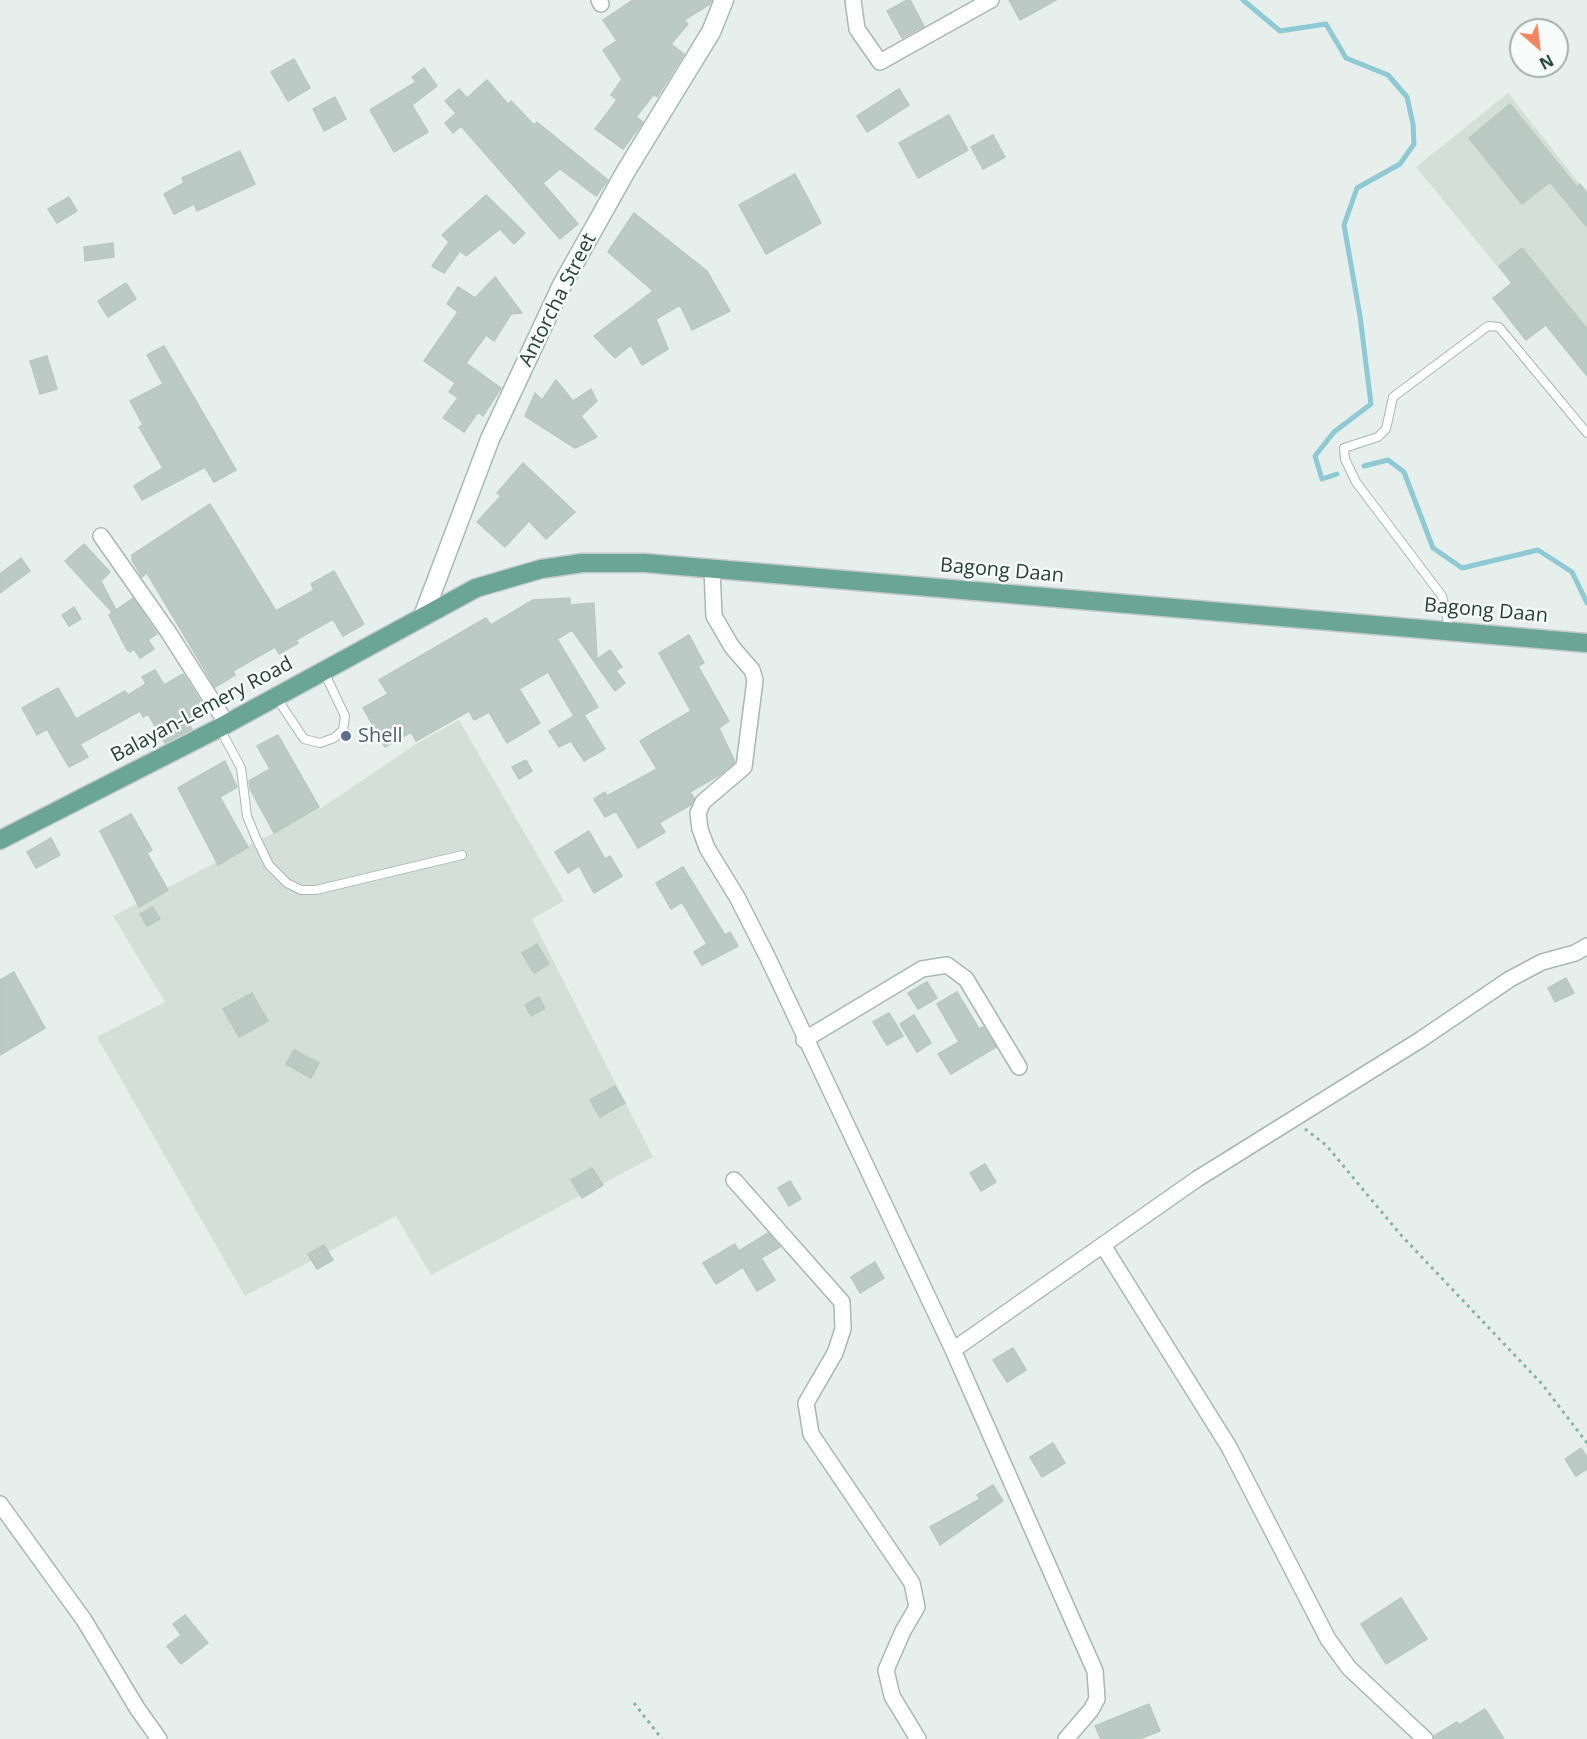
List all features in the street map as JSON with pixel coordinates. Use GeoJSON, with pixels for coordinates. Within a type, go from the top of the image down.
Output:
{"type":"FeatureCollection","features":[{"type":"Feature","properties":{"kind":"main road","name":"Antorcha Street"},"geometry":{"type":"LineString","coordinates":[[423,616],[490,439],[562,285],[626,171],[711,32],[724,0]]}},
{"type":"Feature","properties":{"kind":"main road","name":"Bagong Daan"},"geometry":{"type":"LineString","coordinates":[[423,616],[476,588],[541,568],[582,563],[645,562],[1587,643]]}},
{"type":"Feature","properties":{"kind":"main road","name":"Balayan-Lemery Road"},"geometry":{"type":"LineString","coordinates":[[0,840],[223,726],[423,616]]}},
{"type":"Feature","properties":{"kind":"street"},"geometry":{"type":"LineString","coordinates":[[853,0],[857,29],[880,62],[971,5],[991,0]]}},
{"type":"Feature","properties":{"kind":"street"},"geometry":{"type":"LineString","coordinates":[[101,536],[169,633],[223,726]]}},
{"type":"Feature","properties":{"kind":"street"},"geometry":{"type":"LineString","coordinates":[[712,569],[714,616],[732,647],[752,670],[755,680],[744,767],[703,802],[698,813],[700,829],[707,848],[737,897],[767,956],[804,1040],[953,1350],[1095,1671],[1096,1699],[1091,1710],[1066,1739]]}},
{"type":"Feature","properties":{"kind":"street"},"geometry":{"type":"LineString","coordinates":[[953,1350],[1197,1179],[1294,1121],[1510,979],[1542,962],[1575,953],[1587,946]]}},
{"type":"Feature","properties":{"kind":"street"},"geometry":{"type":"LineString","coordinates":[[804,1040],[922,969],[947,965],[966,979],[1019,1067]]}},
{"type":"Feature","properties":{"kind":"street"},"geometry":{"type":"LineString","coordinates":[[734,1180],[842,1302],[843,1329],[835,1353],[806,1403],[810,1434],[912,1583],[917,1607],[903,1631],[886,1670],[892,1696],[918,1739]]}},
{"type":"Feature","properties":{"kind":"street"},"geometry":{"type":"LineString","coordinates":[[1104,1246],[1229,1447],[1328,1639],[1349,1668],[1425,1739]]}},
{"type":"Feature","properties":{"kind":"street"},"geometry":{"type":"LineString","coordinates":[[0,1504],[84,1620],[159,1739]]}},
{"type":"Feature","properties":{"kind":"lane"},"geometry":{"type":"LineString","coordinates":[[1450,631],[1442,596],[1356,482],[1344,459],[1344,448],[1378,437],[1386,429],[1393,397],[1488,326],[1499,327],[1587,433]]}},
{"type":"Feature","properties":{"kind":"lane"},"geometry":{"type":"LineString","coordinates":[[276,697],[304,739],[320,743],[334,738],[343,730],[345,716],[324,671]]}},
{"type":"Feature","properties":{"kind":"lane"},"geometry":{"type":"LineString","coordinates":[[223,726],[241,768],[247,816],[269,865],[287,883],[300,890],[316,890],[462,855]]}},
{"type":"Feature","properties":{"kind":"path"},"geometry":{"type":"LineString","coordinates":[[1294,1121],[1326,1145],[1400,1234],[1542,1384],[1587,1443]]}},
{"type":"Feature","properties":{"kind":"path"},"geometry":{"type":"LineString","coordinates":[[634,1703],[662,1739]]}},
{"type":"Feature","properties":{"kind":"shaded area"},"geometry":{"type":"Polygon","coordinates":[[[1508,93],[1587,193],[1587,376],[1416,167],[1508,93]]]}},
{"type":"Feature","properties":{"kind":"shaded area"},"geometry":{"type":"Polygon","coordinates":[[[459,720],[564,901],[532,919],[653,1157],[431,1275],[396,1216],[245,1296],[97,1037],[165,1002],[113,916],[321,808],[416,744],[459,720]]]}},
{"type":"Feature","properties":{"kind":"building"},"geometry":{"type":"Polygon","coordinates":[[[633,0],[712,0],[710,4],[684,20],[688,24],[671,44],[684,54],[657,97],[654,94],[636,117],[643,122],[623,149],[595,129],[617,100],[611,95],[622,79],[603,50],[617,41],[603,20],[633,0]]]}},
{"type":"Feature","properties":{"kind":"building"},"geometry":{"type":"Polygon","coordinates":[[[910,0],[924,26],[902,38],[887,11],[910,0]]]}},
{"type":"Feature","properties":{"kind":"building"},"geometry":{"type":"Polygon","coordinates":[[[1009,0],[1056,0],[1020,20],[1009,0]]]}},
{"type":"Feature","properties":{"kind":"building"},"geometry":{"type":"Polygon","coordinates":[[[294,59],[310,88],[288,101],[271,72],[294,59]]]}},
{"type":"Feature","properties":{"kind":"building"},"geometry":{"type":"Polygon","coordinates":[[[424,68],[437,86],[412,105],[428,132],[394,152],[370,110],[416,82],[412,77],[424,68]]]}},
{"type":"Feature","properties":{"kind":"building"},"geometry":{"type":"Polygon","coordinates":[[[487,80],[508,104],[511,101],[534,125],[537,122],[608,180],[596,196],[560,169],[543,183],[578,224],[560,239],[461,126],[453,133],[445,123],[456,113],[445,101],[459,89],[467,98],[487,80]]]}},
{"type":"Feature","properties":{"kind":"building"},"geometry":{"type":"Polygon","coordinates":[[[899,89],[909,105],[867,132],[857,116],[899,89]]]}},
{"type":"Feature","properties":{"kind":"building"},"geometry":{"type":"Polygon","coordinates":[[[335,97],[346,119],[324,131],[313,109],[335,97]]]}},
{"type":"Feature","properties":{"kind":"building"},"geometry":{"type":"Polygon","coordinates":[[[1510,104],[1577,187],[1580,184],[1587,193],[1587,227],[1550,182],[1522,204],[1469,138],[1510,104]]]}},
{"type":"Feature","properties":{"kind":"building"},"geometry":{"type":"Polygon","coordinates":[[[949,115],[968,150],[918,178],[899,143],[949,115]]]}},
{"type":"Feature","properties":{"kind":"building"},"geometry":{"type":"Polygon","coordinates":[[[993,135],[1005,157],[983,169],[971,147],[993,135]]]}},
{"type":"Feature","properties":{"kind":"building"},"geometry":{"type":"Polygon","coordinates":[[[240,151],[255,184],[197,211],[194,204],[174,214],[164,194],[184,183],[182,178],[240,151]]]}},
{"type":"Feature","properties":{"kind":"building"},"geometry":{"type":"Polygon","coordinates":[[[795,174],[821,223],[766,254],[739,205],[795,174]]]}},
{"type":"Feature","properties":{"kind":"building"},"geometry":{"type":"Polygon","coordinates":[[[486,195],[525,233],[514,244],[500,229],[466,256],[460,251],[444,273],[432,266],[449,242],[442,235],[486,195]]]}},
{"type":"Feature","properties":{"kind":"building"},"geometry":{"type":"Polygon","coordinates":[[[69,197],[77,211],[57,223],[48,209],[69,197]]]}},
{"type":"Feature","properties":{"kind":"building"},"geometry":{"type":"Polygon","coordinates":[[[634,213],[707,271],[730,311],[692,330],[680,305],[656,319],[668,349],[642,365],[631,345],[615,358],[594,336],[653,291],[608,252],[634,213]]]}},
{"type":"Feature","properties":{"kind":"building"},"geometry":{"type":"Polygon","coordinates":[[[113,243],[114,257],[85,261],[84,247],[113,243]]]}},
{"type":"Feature","properties":{"kind":"building"},"geometry":{"type":"Polygon","coordinates":[[[1522,248],[1587,329],[1587,376],[1546,325],[1526,340],[1493,298],[1512,283],[1499,266],[1522,248]]]}},
{"type":"Feature","properties":{"kind":"building"},"geometry":{"type":"Polygon","coordinates":[[[495,277],[522,313],[511,314],[494,341],[486,335],[466,363],[501,388],[483,416],[478,412],[464,432],[443,418],[458,398],[449,392],[455,383],[424,361],[458,312],[447,304],[458,287],[475,298],[495,277]]]}},
{"type":"Feature","properties":{"kind":"building"},"geometry":{"type":"Polygon","coordinates":[[[126,283],[136,299],[108,317],[98,301],[126,283]]]}},
{"type":"Feature","properties":{"kind":"building"},"geometry":{"type":"Polygon","coordinates":[[[164,346],[236,470],[214,482],[205,467],[142,500],[134,486],[163,468],[139,427],[143,425],[130,401],[163,384],[147,355],[164,346]]]}},
{"type":"Feature","properties":{"kind":"building"},"geometry":{"type":"Polygon","coordinates":[[[47,356],[57,389],[40,394],[30,361],[47,356]]]}},
{"type":"Feature","properties":{"kind":"building"},"geometry":{"type":"Polygon","coordinates":[[[556,380],[573,401],[591,389],[597,401],[581,416],[597,437],[575,448],[525,416],[535,393],[542,400],[556,380]]]}},
{"type":"Feature","properties":{"kind":"building"},"geometry":{"type":"Polygon","coordinates":[[[523,463],[575,512],[546,539],[529,521],[505,547],[477,522],[501,496],[497,493],[523,463]]]}},
{"type":"Feature","properties":{"kind":"building"},"geometry":{"type":"Polygon","coordinates":[[[210,504],[276,611],[314,590],[311,584],[334,571],[364,624],[343,636],[333,619],[296,640],[298,643],[279,654],[275,647],[233,671],[235,675],[215,687],[147,573],[142,577],[132,560],[132,555],[210,504]]]}},
{"type":"Feature","properties":{"kind":"building"},"geometry":{"type":"Polygon","coordinates":[[[84,544],[110,572],[101,581],[116,610],[133,598],[157,634],[148,640],[154,649],[140,658],[134,649],[130,652],[127,650],[109,615],[112,612],[65,561],[84,544]]]}},
{"type":"Feature","properties":{"kind":"building"},"geometry":{"type":"Polygon","coordinates":[[[21,558],[30,571],[0,593],[0,574],[21,558]]]}},
{"type":"Feature","properties":{"kind":"building"},"geometry":{"type":"Polygon","coordinates":[[[570,598],[570,605],[594,603],[597,659],[610,650],[622,667],[616,671],[625,683],[615,691],[572,630],[557,639],[598,707],[584,715],[605,749],[584,761],[571,741],[559,747],[549,731],[574,716],[548,672],[519,689],[540,723],[507,743],[489,712],[474,720],[469,711],[416,741],[411,732],[385,747],[363,708],[388,694],[379,680],[486,618],[491,625],[533,600],[570,598]]]}},
{"type":"Feature","properties":{"kind":"building"},"geometry":{"type":"Polygon","coordinates":[[[74,607],[81,619],[69,626],[62,615],[74,607]]]}},
{"type":"Feature","properties":{"kind":"building"},"geometry":{"type":"Polygon","coordinates":[[[689,635],[704,663],[698,666],[729,721],[719,728],[735,762],[721,774],[690,792],[694,798],[692,804],[659,823],[665,832],[638,848],[616,811],[605,817],[594,799],[605,792],[607,796],[657,769],[640,741],[691,711],[659,653],[689,635]]]}},
{"type":"Feature","properties":{"kind":"building"},"geometry":{"type":"Polygon","coordinates":[[[155,670],[164,685],[183,674],[208,713],[189,724],[192,729],[165,743],[148,714],[143,717],[140,711],[80,744],[88,757],[69,767],[47,729],[37,735],[22,708],[58,688],[76,719],[125,691],[128,695],[146,684],[142,677],[155,670]]]}},
{"type":"Feature","properties":{"kind":"building"},"geometry":{"type":"Polygon","coordinates":[[[278,735],[319,807],[274,833],[250,789],[249,781],[270,769],[257,746],[278,735]]]}},
{"type":"Feature","properties":{"kind":"building"},"geometry":{"type":"Polygon","coordinates":[[[526,760],[532,771],[519,779],[512,767],[526,760]]]}},
{"type":"Feature","properties":{"kind":"building"},"geometry":{"type":"Polygon","coordinates":[[[225,761],[237,787],[220,797],[248,847],[218,865],[178,788],[225,761]]]}},
{"type":"Feature","properties":{"kind":"building"},"geometry":{"type":"Polygon","coordinates":[[[131,814],[152,850],[147,853],[168,890],[139,907],[100,831],[131,814]]]}},
{"type":"Feature","properties":{"kind":"building"},"geometry":{"type":"Polygon","coordinates":[[[589,831],[605,859],[610,856],[622,876],[594,893],[579,866],[568,873],[555,852],[589,831]]]}},
{"type":"Feature","properties":{"kind":"building"},"geometry":{"type":"Polygon","coordinates":[[[51,838],[60,855],[36,868],[27,852],[51,838]]]}},
{"type":"Feature","properties":{"kind":"building"},"geometry":{"type":"Polygon","coordinates":[[[683,867],[725,935],[730,932],[738,946],[702,965],[694,952],[707,944],[682,902],[671,909],[656,883],[683,867]]]}},
{"type":"Feature","properties":{"kind":"building"},"geometry":{"type":"Polygon","coordinates":[[[153,907],[160,919],[147,926],[140,914],[153,907]]]}},
{"type":"Feature","properties":{"kind":"building"},"geometry":{"type":"Polygon","coordinates":[[[537,944],[549,964],[534,973],[522,953],[537,944]]]}},
{"type":"Feature","properties":{"kind":"building"},"geometry":{"type":"Polygon","coordinates":[[[14,972],[45,1028],[0,1055],[0,980],[14,972]]]}},
{"type":"Feature","properties":{"kind":"building"},"geometry":{"type":"Polygon","coordinates":[[[1566,978],[1574,993],[1555,1002],[1548,988],[1566,978]]]}},
{"type":"Feature","properties":{"kind":"building"},"geometry":{"type":"Polygon","coordinates":[[[927,982],[937,998],[918,1009],[908,993],[927,982]]]}},
{"type":"Feature","properties":{"kind":"building"},"geometry":{"type":"Polygon","coordinates":[[[957,992],[979,1029],[983,1027],[996,1047],[951,1074],[938,1054],[959,1042],[937,1004],[957,992]]]}},
{"type":"Feature","properties":{"kind":"building"},"geometry":{"type":"Polygon","coordinates":[[[252,993],[268,1021],[239,1037],[223,1009],[252,993]]]}},
{"type":"Feature","properties":{"kind":"building"},"geometry":{"type":"Polygon","coordinates":[[[539,997],[545,1008],[531,1016],[525,1005],[539,997]]]}},
{"type":"Feature","properties":{"kind":"building"},"geometry":{"type":"Polygon","coordinates":[[[889,1013],[903,1036],[887,1045],[873,1022],[889,1013]]]}},
{"type":"Feature","properties":{"kind":"building"},"geometry":{"type":"Polygon","coordinates":[[[914,1015],[931,1043],[917,1052],[900,1024],[914,1015]]]}},
{"type":"Feature","properties":{"kind":"building"},"geometry":{"type":"Polygon","coordinates":[[[294,1050],[319,1063],[311,1078],[286,1064],[294,1050]]]}},
{"type":"Feature","properties":{"kind":"building"},"geometry":{"type":"Polygon","coordinates":[[[615,1086],[625,1103],[600,1117],[590,1100],[615,1086]]]}},
{"type":"Feature","properties":{"kind":"building"},"geometry":{"type":"Polygon","coordinates":[[[985,1164],[996,1182],[981,1191],[970,1173],[985,1164]]]}},
{"type":"Feature","properties":{"kind":"building"},"geometry":{"type":"Polygon","coordinates":[[[592,1168],[603,1185],[582,1198],[571,1180],[592,1168]]]}},
{"type":"Feature","properties":{"kind":"building"},"geometry":{"type":"Polygon","coordinates":[[[790,1181],[801,1199],[789,1206],[778,1188],[790,1181]]]}},
{"type":"Feature","properties":{"kind":"building"},"geometry":{"type":"Polygon","coordinates":[[[768,1233],[780,1247],[761,1258],[775,1280],[757,1291],[743,1267],[716,1284],[703,1263],[735,1244],[739,1251],[768,1233]]]}},
{"type":"Feature","properties":{"kind":"building"},"geometry":{"type":"Polygon","coordinates":[[[324,1245],[333,1260],[317,1269],[308,1254],[324,1245]]]}},
{"type":"Feature","properties":{"kind":"building"},"geometry":{"type":"Polygon","coordinates":[[[875,1262],[884,1278],[860,1293],[851,1277],[875,1262]]]}},
{"type":"Feature","properties":{"kind":"building"},"geometry":{"type":"Polygon","coordinates":[[[1013,1348],[1026,1370],[1007,1382],[993,1360],[1013,1348]]]}},
{"type":"Feature","properties":{"kind":"building"},"geometry":{"type":"Polygon","coordinates":[[[1053,1443],[1065,1463],[1042,1477],[1030,1457],[1053,1443]]]}},
{"type":"Feature","properties":{"kind":"building"},"geometry":{"type":"Polygon","coordinates":[[[1581,1448],[1587,1457],[1587,1469],[1576,1476],[1565,1459],[1581,1448]]]}},
{"type":"Feature","properties":{"kind":"building"},"geometry":{"type":"Polygon","coordinates":[[[993,1485],[1003,1501],[940,1545],[930,1527],[980,1499],[977,1495],[993,1485]]]}},
{"type":"Feature","properties":{"kind":"building"},"geometry":{"type":"Polygon","coordinates":[[[1401,1598],[1427,1639],[1386,1664],[1361,1624],[1401,1598]]]}},
{"type":"Feature","properties":{"kind":"building"},"geometry":{"type":"Polygon","coordinates":[[[185,1615],[208,1643],[181,1664],[167,1646],[181,1635],[173,1624],[185,1615]]]}},
{"type":"Feature","properties":{"kind":"building"},"geometry":{"type":"Polygon","coordinates":[[[1149,1704],[1160,1731],[1139,1739],[1101,1739],[1095,1726],[1149,1704]]]}},
{"type":"Feature","properties":{"kind":"building"},"geometry":{"type":"Polygon","coordinates":[[[1485,1709],[1504,1739],[1434,1739],[1434,1736],[1457,1722],[1459,1725],[1485,1709]]]}},
{"type":"Feature","properties":{"kind":"waterway"},"geometry":{"type":"LineString","coordinates":[[1243,0],[1280,31],[1326,24],[1346,58],[1388,75],[1407,97],[1413,124],[1414,144],[1400,164],[1357,188],[1344,225],[1360,316],[1371,404],[1334,432],[1315,456],[1322,479],[1337,474]]}},
{"type":"Feature","properties":{"kind":"waterway"},"geometry":{"type":"LineString","coordinates":[[1364,466],[1388,460],[1404,472],[1433,548],[1462,568],[1538,550],[1572,572],[1587,603]]}},
{"type":"Feature","properties":{"kind":"place","name":"Shell"},"geometry":{"type":"Point","coordinates":[346,736]}}]}
